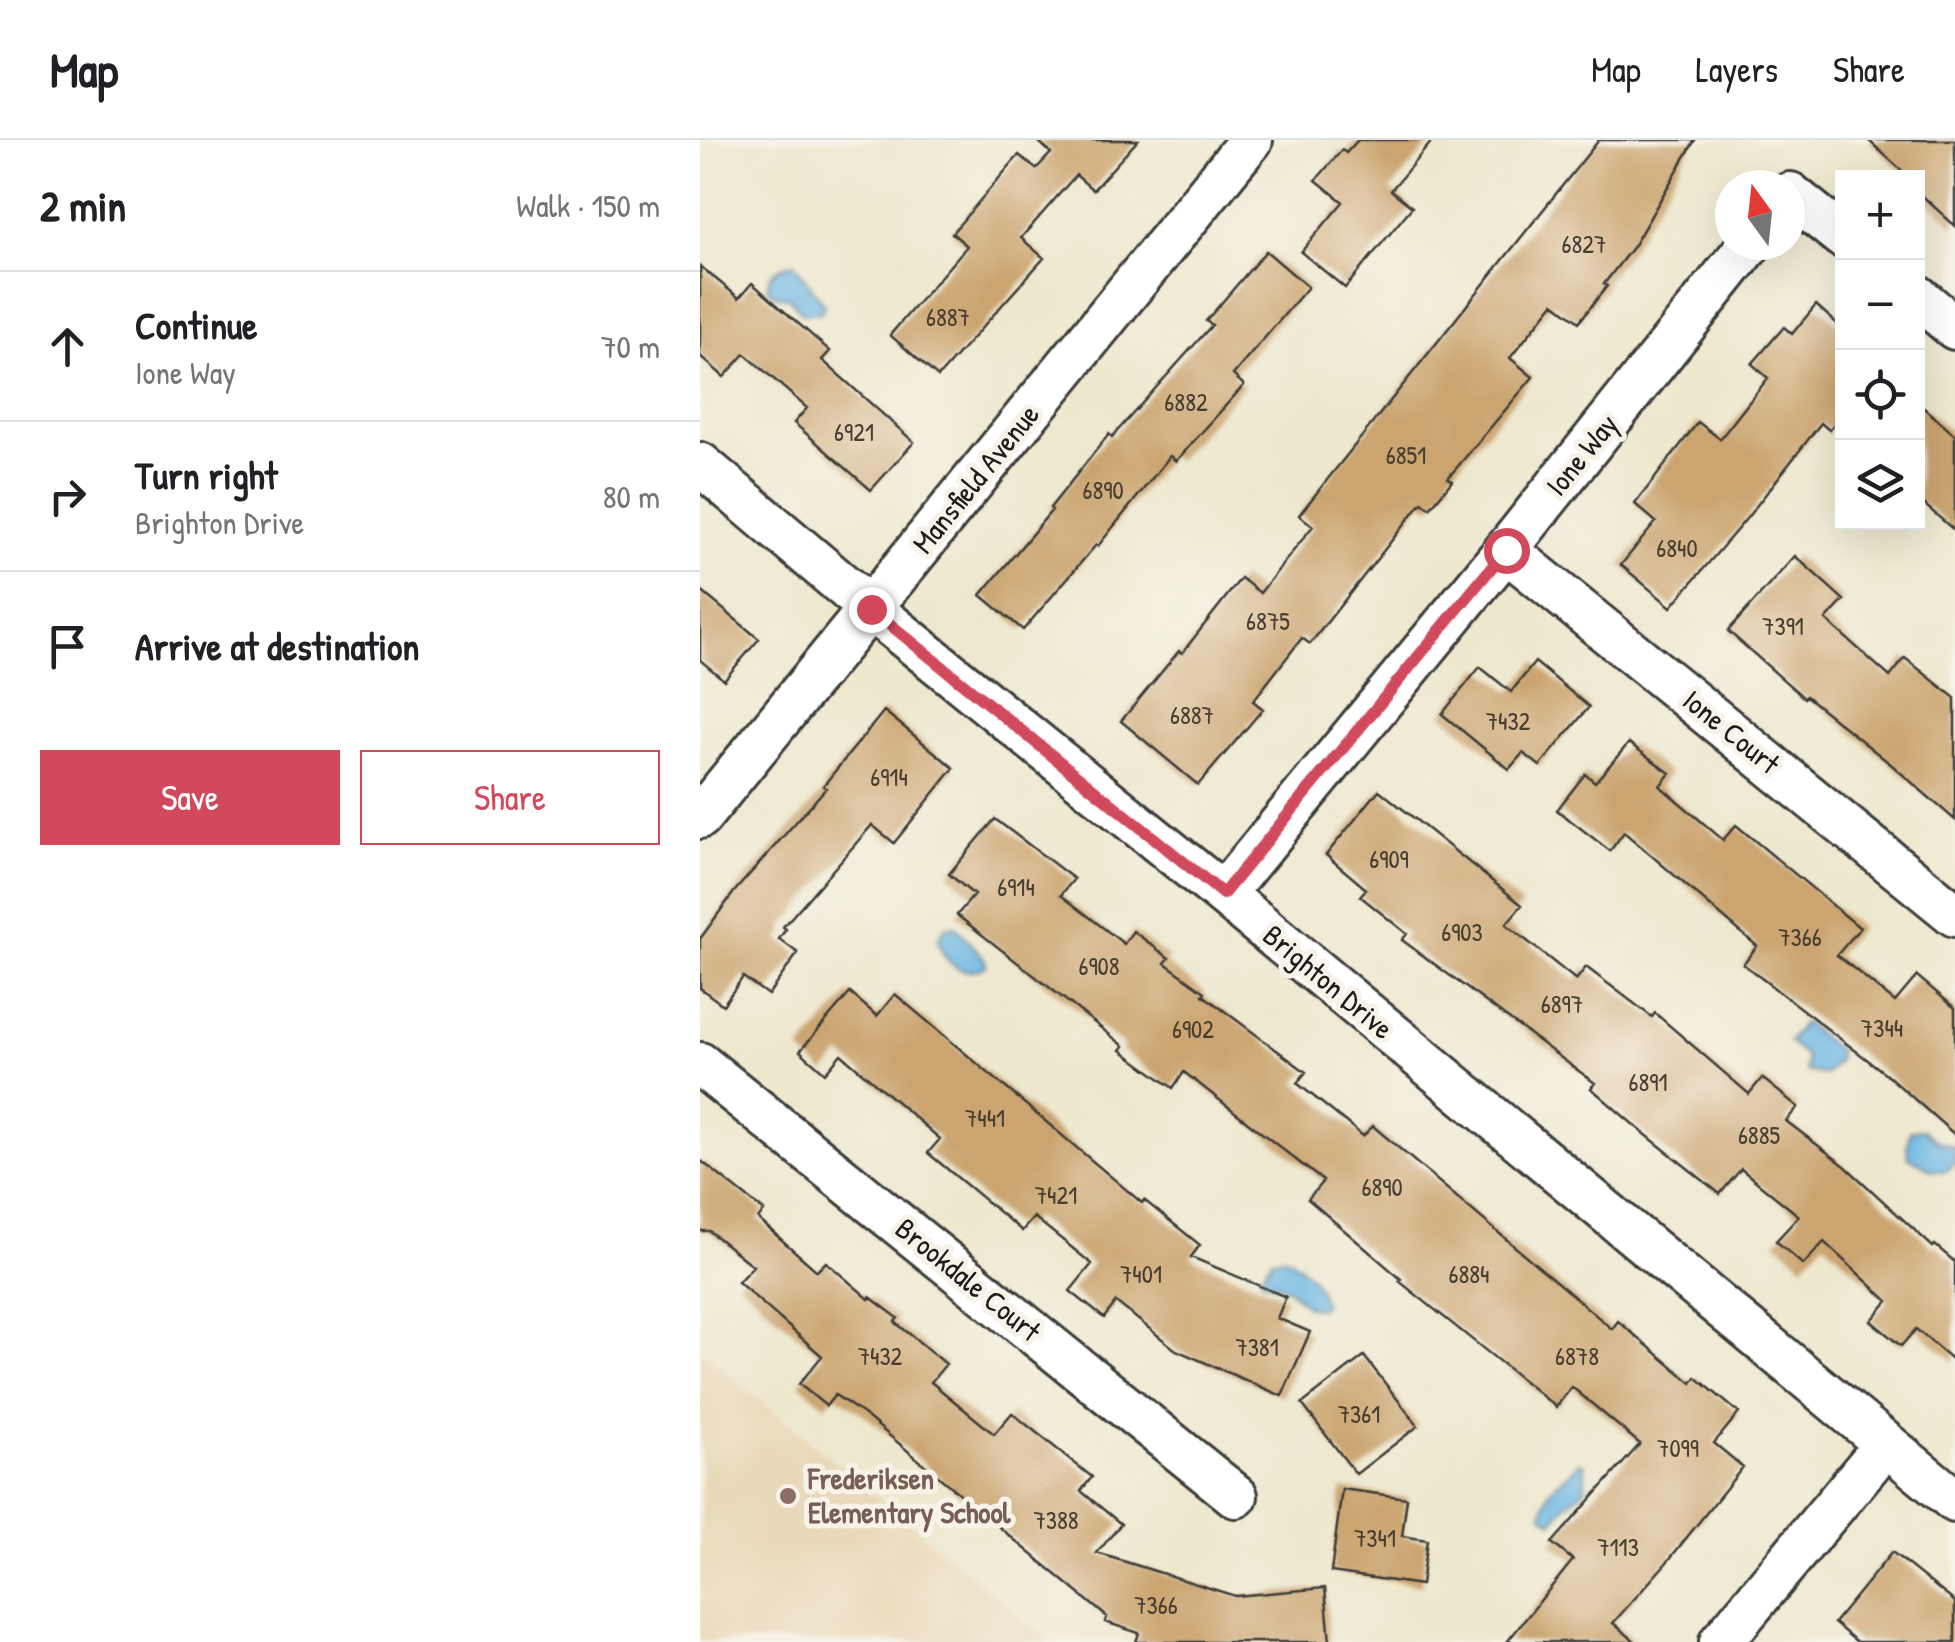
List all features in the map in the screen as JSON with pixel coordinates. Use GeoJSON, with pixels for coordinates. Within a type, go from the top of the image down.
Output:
{"type":"FeatureCollection","features":[{"type":"Feature","properties":{"kind":"street","name":"Mansfield Avenue"},"geometry":{"type":"LineString","coordinates":[[700,818],[1251,140]]}},
{"type":"Feature","properties":{"kind":"street"},"geometry":{"type":"LineString","coordinates":[[1805,205],[1835,230]]}},
{"type":"Feature","properties":{"kind":"street","name":"Ione Way"},"geometry":{"type":"LineString","coordinates":[[1223,894],[1506,550],[1737,260]]}},
{"type":"Feature","properties":{"kind":"street"},"geometry":{"type":"LineString","coordinates":[[1925,303],[1955,328]]}},
{"type":"Feature","properties":{"kind":"street","name":"Brighton Drive"},"geometry":{"type":"LineString","coordinates":[[700,464],[1955,1501]]}},
{"type":"Feature","properties":{"kind":"street","name":"Ione Court"},"geometry":{"type":"LineString","coordinates":[[1506,550],[1955,915]]}},
{"type":"Feature","properties":{"kind":"street","name":"Brookdale Court"},"geometry":{"type":"LineString","coordinates":[[700,1064],[1236,1496]]}},
{"type":"Feature","properties":{"kind":"street"},"geometry":{"type":"LineString","coordinates":[[1721,1642],[1886,1444]]}},
{"type":"Feature","properties":{"kind":"shaded area","name":"Frederiksen Elementary School"},"geometry":{"type":"Polygon","coordinates":[[[700,1350],[1051,1642],[700,1642],[700,1350]]]}},
{"type":"Feature","properties":{"kind":"water"},"geometry":{"type":"Polygon","coordinates":[[[794,263],[824,305],[821,312],[802,314],[790,298],[768,289],[771,274],[794,263]]]}},
{"type":"Feature","properties":{"kind":"water"},"geometry":{"type":"Polygon","coordinates":[[[955,926],[984,958],[986,966],[969,970],[949,962],[938,940],[945,927],[955,926]]]}},
{"type":"Feature","properties":{"kind":"water"},"geometry":{"type":"Polygon","coordinates":[[[1803,1022],[1839,1052],[1838,1060],[1825,1075],[1806,1071],[1806,1057],[1789,1042],[1803,1022]]]}},
{"type":"Feature","properties":{"kind":"water"},"geometry":{"type":"Polygon","coordinates":[[[1923,1129],[1937,1141],[1955,1147],[1955,1163],[1945,1171],[1932,1170],[1909,1157],[1910,1131],[1923,1129]]]}},
{"type":"Feature","properties":{"kind":"water"},"geometry":{"type":"Polygon","coordinates":[[[1284,1256],[1314,1281],[1324,1304],[1319,1308],[1308,1307],[1286,1287],[1262,1280],[1261,1275],[1272,1259],[1284,1256]]]}},
{"type":"Feature","properties":{"kind":"water"},"geometry":{"type":"Polygon","coordinates":[[[1579,1462],[1585,1464],[1585,1489],[1553,1522],[1543,1515],[1549,1493],[1579,1462]]]}},
{"type":"Feature","properties":{"kind":"building"},"geometry":{"type":"Polygon","coordinates":[[[1037,140],[1138,140],[1093,190],[1076,175],[1021,238],[1044,258],[938,377],[890,335],[967,246],[952,233],[1019,155],[1036,169],[1051,153],[1037,140]]]}},
{"type":"Feature","properties":{"kind":"building"},"geometry":{"type":"Polygon","coordinates":[[[1358,140],[1433,140],[1391,190],[1412,207],[1345,288],[1301,252],[1343,202],[1316,180],[1342,150],[1346,153],[1358,140]]]}},
{"type":"Feature","properties":{"kind":"building"},"geometry":{"type":"Polygon","coordinates":[[[1599,140],[1695,140],[1634,245],[1604,284],[1607,286],[1579,322],[1554,303],[1510,358],[1533,377],[1448,478],[1452,481],[1430,508],[1422,502],[1310,644],[1302,638],[1253,701],[1263,709],[1198,785],[1121,721],[1179,651],[1182,653],[1241,578],[1260,593],[1313,526],[1299,515],[1599,140]]]}},
{"type":"Feature","properties":{"kind":"building"},"geometry":{"type":"Polygon","coordinates":[[[1868,140],[1955,140],[1955,226],[1925,198],[1925,170],[1901,170],[1868,140]]]}},
{"type":"Feature","properties":{"kind":"building"},"geometry":{"type":"Polygon","coordinates":[[[1266,251],[1308,287],[1233,375],[1244,385],[1176,461],[1170,456],[1098,546],[1023,630],[981,595],[1109,434],[1112,437],[1212,325],[1206,321],[1266,251]]]}},
{"type":"Feature","properties":{"kind":"building"},"geometry":{"type":"Polygon","coordinates":[[[700,266],[739,298],[752,283],[830,351],[822,360],[914,442],[871,490],[794,423],[807,408],[745,354],[724,377],[700,356],[700,266]]]}},
{"type":"Feature","properties":{"kind":"building"},"geometry":{"type":"Polygon","coordinates":[[[1816,305],[1835,322],[1835,423],[1829,430],[1821,423],[1671,607],[1621,565],[1656,522],[1635,504],[1698,422],[1720,439],[1768,378],[1752,364],[1784,327],[1792,334],[1816,305]]]}},
{"type":"Feature","properties":{"kind":"building"},"geometry":{"type":"Polygon","coordinates":[[[1925,409],[1955,435],[1955,531],[1925,505],[1925,409]]]}},
{"type":"Feature","properties":{"kind":"building"},"geometry":{"type":"Polygon","coordinates":[[[1795,556],[1844,600],[1826,620],[1890,677],[1905,658],[1955,698],[1955,820],[1728,631],[1795,556]]]}},
{"type":"Feature","properties":{"kind":"building"},"geometry":{"type":"Polygon","coordinates":[[[700,590],[759,639],[724,680],[700,660],[700,590]]]}},
{"type":"Feature","properties":{"kind":"building"},"geometry":{"type":"Polygon","coordinates":[[[1535,662],[1589,707],[1540,766],[1523,753],[1509,769],[1442,714],[1480,667],[1511,692],[1535,662]]]}},
{"type":"Feature","properties":{"kind":"building"},"geometry":{"type":"Polygon","coordinates":[[[884,711],[954,768],[894,843],[872,825],[783,927],[786,929],[779,939],[798,953],[768,995],[743,977],[723,1005],[700,988],[700,939],[734,892],[826,788],[823,786],[884,711]]]}},
{"type":"Feature","properties":{"kind":"building"},"geometry":{"type":"Polygon","coordinates":[[[1629,743],[1670,773],[1660,786],[1723,840],[1736,825],[1860,928],[1837,955],[1895,1002],[1917,976],[1955,1008],[1955,1135],[1886,1074],[1743,964],[1757,946],[1624,832],[1610,851],[1557,810],[1585,774],[1595,782],[1629,743]]]}},
{"type":"Feature","properties":{"kind":"building"},"geometry":{"type":"Polygon","coordinates":[[[1379,790],[1522,905],[1506,924],[1576,980],[1586,967],[1652,1017],[1655,1013],[1749,1094],[1762,1078],[1798,1107],[1786,1121],[1845,1166],[1933,1247],[1955,1262],[1955,1362],[1916,1329],[1901,1346],[1871,1321],[1888,1301],[1824,1242],[1803,1265],[1776,1241],[1799,1216],[1741,1169],[1720,1194],[1591,1088],[1595,1083],[1402,940],[1407,934],[1360,896],[1366,889],[1326,855],[1379,790]]]}},
{"type":"Feature","properties":{"kind":"building"},"geometry":{"type":"Polygon","coordinates":[[[995,819],[1074,879],[1061,895],[1124,944],[1133,931],[1169,958],[1165,963],[1205,992],[1203,995],[1306,1072],[1297,1083],[1363,1136],[1373,1126],[1612,1329],[1618,1321],[1692,1383],[1696,1377],[1739,1413],[1714,1443],[1743,1467],[1613,1623],[1636,1642],[1507,1642],[1573,1560],[1552,1543],[1640,1444],[1572,1387],[1556,1407],[1399,1281],[1308,1199],[1323,1181],[1184,1072],[1173,1088],[957,915],[974,895],[949,874],[995,819]]]}},
{"type":"Feature","properties":{"kind":"building"},"geometry":{"type":"Polygon","coordinates":[[[850,993],[877,1016],[895,994],[1142,1203],[1144,1200],[1200,1245],[1191,1257],[1286,1297],[1277,1318],[1310,1332],[1282,1396],[1176,1350],[1116,1302],[1104,1318],[1070,1291],[1092,1264],[1034,1217],[1022,1231],[928,1153],[940,1139],[841,1054],[825,1073],[800,1051],[850,993]]]}},
{"type":"Feature","properties":{"kind":"building"},"geometry":{"type":"Polygon","coordinates":[[[700,1160],[764,1211],[758,1219],[817,1271],[826,1262],[898,1318],[895,1322],[946,1364],[931,1382],[994,1434],[1012,1413],[1092,1477],[1081,1491],[1121,1524],[1097,1553],[1235,1596],[1325,1588],[1330,1642],[1136,1642],[1139,1633],[1105,1622],[1107,1617],[866,1416],[835,1395],[826,1406],[799,1384],[822,1356],[738,1282],[753,1266],[709,1231],[700,1231],[700,1160]]]}},
{"type":"Feature","properties":{"kind":"building"},"geometry":{"type":"Polygon","coordinates":[[[1364,1356],[1418,1426],[1356,1474],[1302,1404],[1364,1356]]]}},
{"type":"Feature","properties":{"kind":"building"},"geometry":{"type":"Polygon","coordinates":[[[1342,1489],[1407,1498],[1402,1536],[1427,1540],[1421,1585],[1331,1572],[1342,1489]]]}},
{"type":"Feature","properties":{"kind":"building"},"geometry":{"type":"Polygon","coordinates":[[[1892,1552],[1955,1602],[1955,1642],[1857,1642],[1834,1623],[1892,1552]]]}},
{"type":"Feature","properties":{"kind":"place","name":"Frederiksen Elementary School"},"geometry":{"type":"Point","coordinates":[788,1496]}},
{"type":"Feature","properties":{"kind":"route"},"geometry":{"type":"LineString","coordinates":[[871,609],[1223,894],[1506,550]]}}]}
